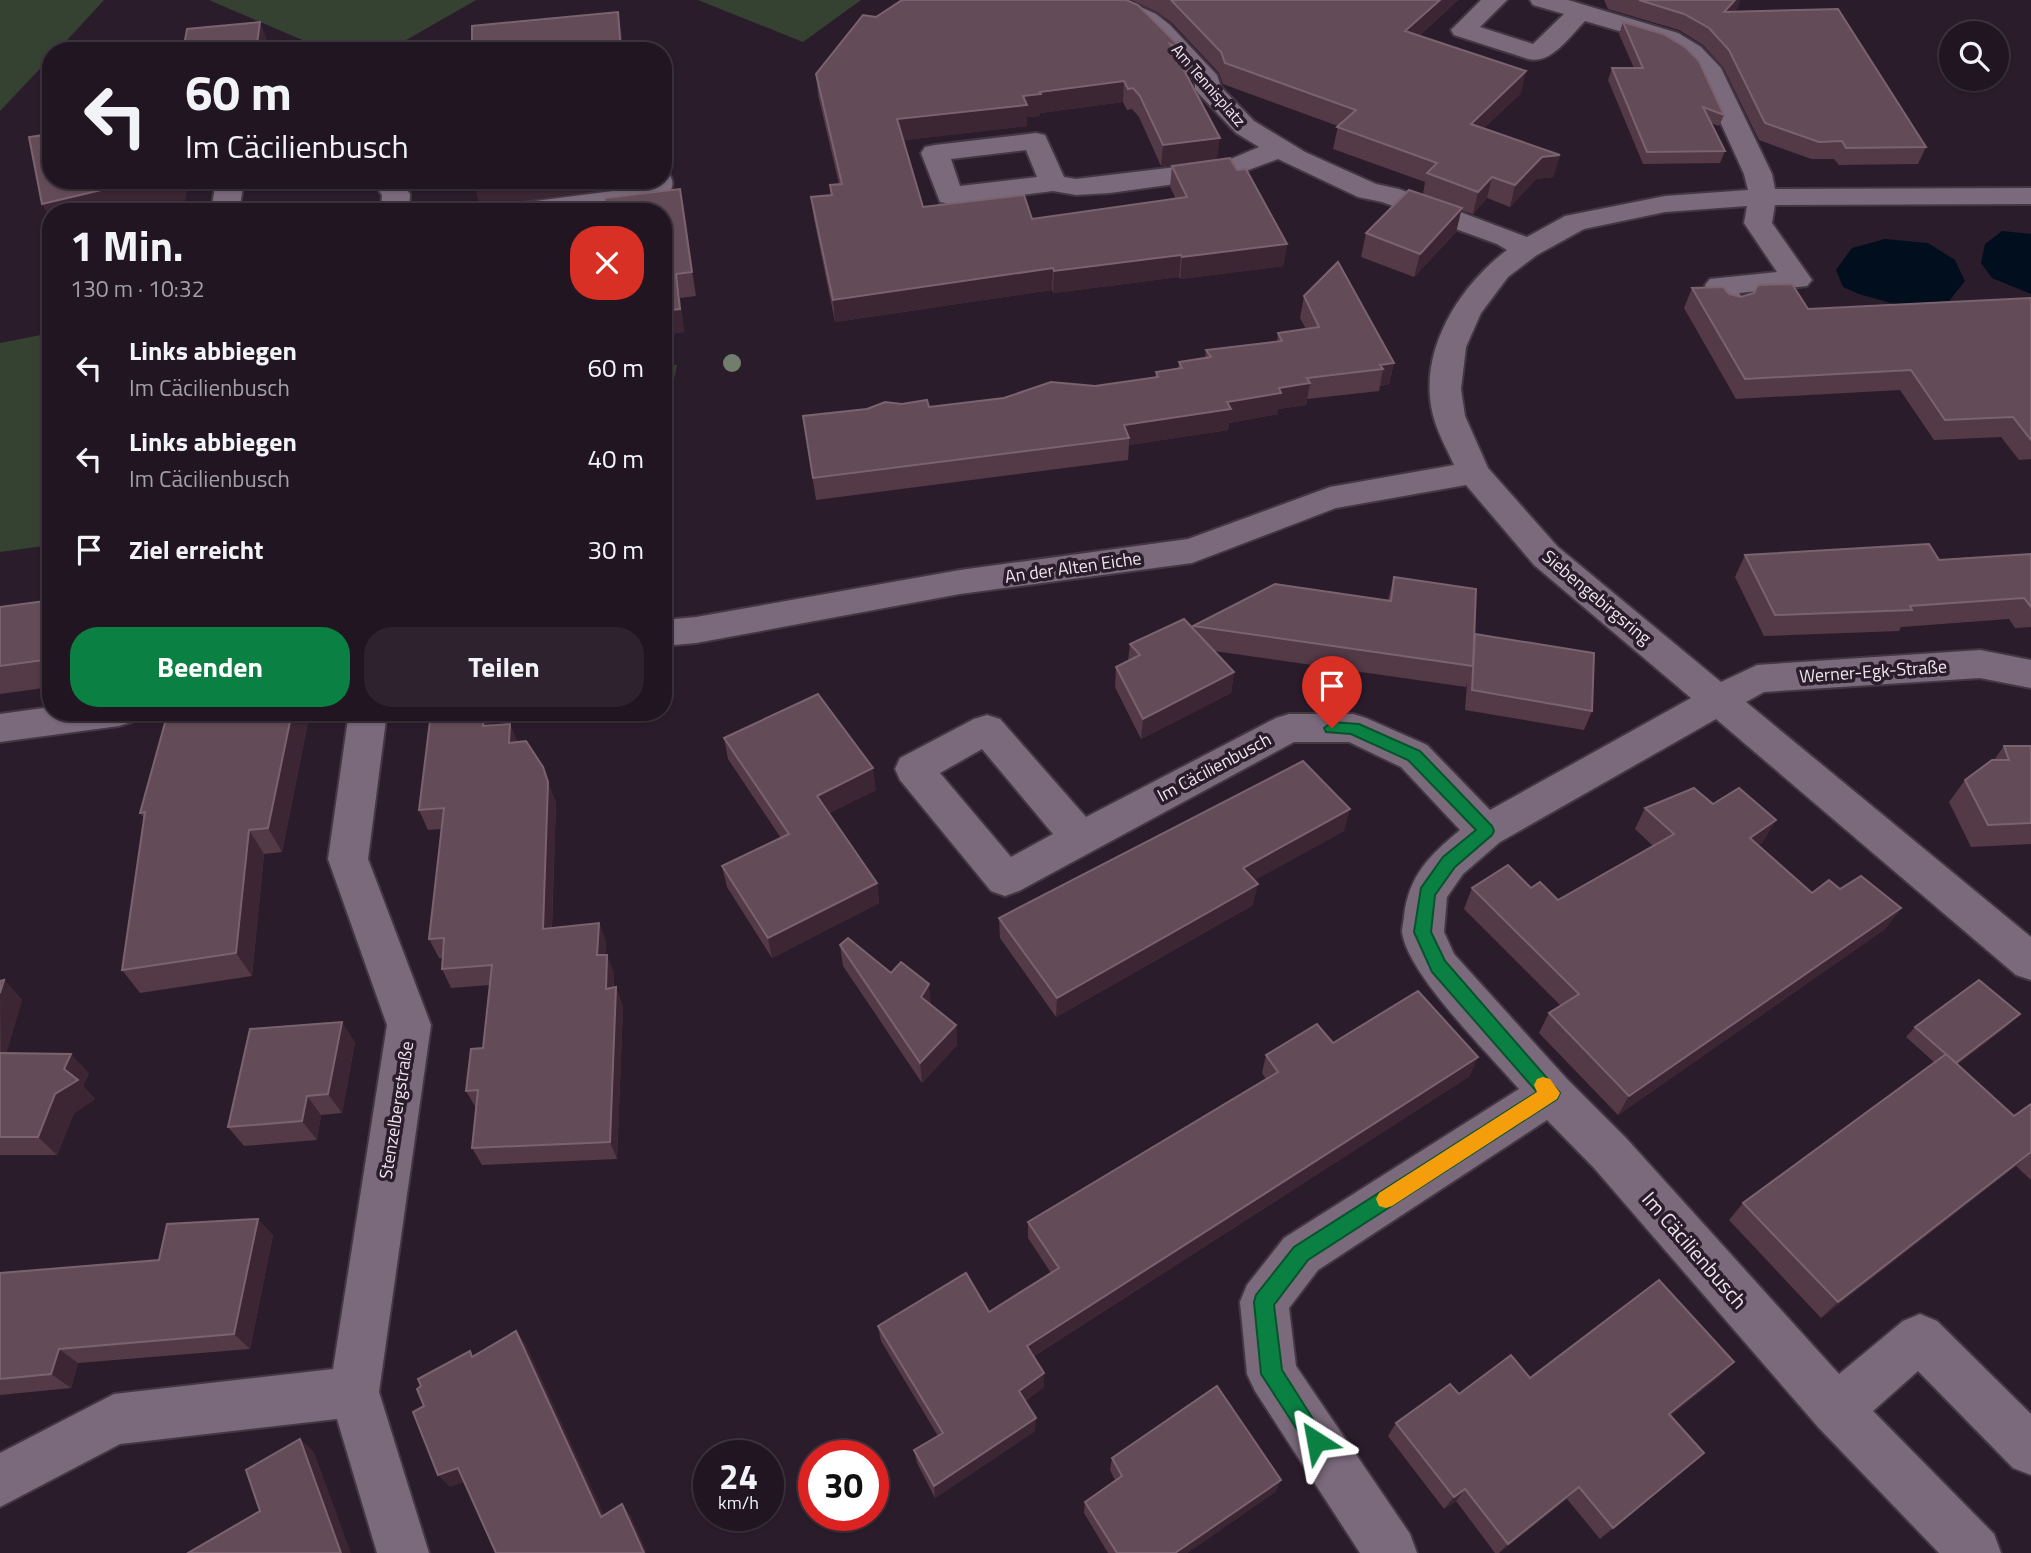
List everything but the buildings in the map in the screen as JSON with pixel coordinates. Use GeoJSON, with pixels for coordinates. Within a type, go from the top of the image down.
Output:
{"type":"FeatureCollection","features":[{"type":"Feature","properties":{"kind":"street","name":"Am Tennisplatz"},"geometry":{"type":"LineString","coordinates":[[1105,0],[1138,14],[1161,30],[1208,80],[1208,89],[1225,109],[1245,127],[1278,149],[1355,186],[1401,199],[1507,238],[1527,249]]}},
{"type":"Feature","properties":{"kind":"street"},"geometry":{"type":"LineString","coordinates":[[1495,0],[1463,30],[1537,54],[1580,12]]}},
{"type":"Feature","properties":{"kind":"street"},"geometry":{"type":"LineString","coordinates":[[1542,0],[1669,38],[1692,52],[1708,68],[1758,174],[1763,197],[1758,223],[1797,280],[1720,285],[1732,306]]}},
{"type":"Feature","properties":{"kind":"street"},"geometry":{"type":"LineString","coordinates":[[1053,183],[1076,187],[1110,185],[1232,168],[1278,149]]}},
{"type":"Feature","properties":{"kind":"street"},"geometry":{"type":"LineString","coordinates":[[591,203],[643,197],[656,189]]}},
{"type":"Feature","properties":{"kind":"street","name":"Siebengebirgsring"},"geometry":{"type":"LineString","coordinates":[[2031,196],[1763,197],[1665,204],[1575,222],[1527,249],[1498,271],[1466,311],[1451,347],[1445,389],[1450,416],[1474,473],[1546,556],[2031,962]]}},
{"type":"Feature","properties":{"kind":"street","name":"An der Alten Eiche"},"geometry":{"type":"LineString","coordinates":[[672,631],[709,628],[960,582],[1192,551],[1330,498],[1474,473]]}},
{"type":"Feature","properties":{"kind":"street","name":"Werner-Egk-Straße"},"geometry":{"type":"LineString","coordinates":[[1718,699],[1757,679],[1980,664],[2031,674]]}},
{"type":"Feature","properties":{"kind":"street","name":"Im Cäcilienbusch"},"geometry":{"type":"LineString","coordinates":[[1718,699],[1486,831],[1449,862],[1427,893],[1423,932],[1438,966],[1550,1093],[1610,1153],[1836,1409],[1975,1553]]}},
{"type":"Feature","properties":{"kind":"street"},"geometry":{"type":"LineString","coordinates":[[0,728],[52,721]]}},
{"type":"Feature","properties":{"kind":"street","name":"Stenzelbergstraße"},"geometry":{"type":"LineString","coordinates":[[367,721],[348,859],[409,1025],[354,1392],[403,1553]]}},
{"type":"Feature","properties":{"kind":"street","name":"Im Cäcilienbusch"},"geometry":{"type":"LineString","coordinates":[[1080,838],[1289,728],[1353,728],[1414,756],[1486,831]]}},
{"type":"Feature","properties":{"kind":"street"},"geometry":{"type":"LineString","coordinates":[[1391,1553],[1272,1374],[1264,1302],[1301,1254],[1550,1093]]}},
{"type":"Feature","properties":{"kind":"street"},"geometry":{"type":"LineString","coordinates":[[1836,1409],[1920,1339],[2031,1450]]}},
{"type":"Feature","properties":{"kind":"street"},"geometry":{"type":"LineString","coordinates":[[0,1481],[114,1419],[354,1392]]}},
{"type":"Feature","properties":{"kind":"green space"},"geometry":{"type":"Polygon","coordinates":[[[0,0],[104,0],[65,42],[42,42],[42,67],[0,111],[0,0]]]}},
{"type":"Feature","properties":{"kind":"green space"},"geometry":{"type":"Polygon","coordinates":[[[209,0],[476,0],[403,42],[307,42],[209,0]]]}},
{"type":"Feature","properties":{"kind":"green space"},"geometry":{"type":"Polygon","coordinates":[[[698,0],[861,0],[803,42],[698,0]]]}},
{"type":"Feature","properties":{"kind":"green space"},"geometry":{"type":"Polygon","coordinates":[[[42,335],[42,546],[0,552],[0,343],[42,335]]]}},
{"type":"Feature","properties":{"kind":"green space"},"geometry":{"type":"Polygon","coordinates":[[[672,365],[677,365],[672,388],[672,365]]]}},
{"type":"Feature","properties":{"kind":"water"},"geometry":{"type":"Polygon","coordinates":[[[2002,231],[2031,234],[2031,294],[1992,278],[1981,263],[1985,244],[2002,231]]]}},
{"type":"Feature","properties":{"kind":"water"},"geometry":{"type":"Polygon","coordinates":[[[1885,239],[1928,243],[1955,260],[1965,281],[1949,301],[1898,305],[1843,287],[1836,270],[1852,248],[1885,239]]]}},
{"type":"Feature","properties":{"kind":"slow traffic"},"geometry":{"type":"LineString","coordinates":[[1386,1199],[1550,1093],[1543,1085]]}},
{"type":"Feature","properties":{"kind":"route"},"geometry":{"type":"LineString","coordinates":[[1316,1441],[1272,1374],[1264,1302],[1301,1254],[1550,1093],[1438,966],[1423,932],[1427,893],[1449,862],[1486,831],[1414,756],[1353,728],[1332,728]]}}]}
